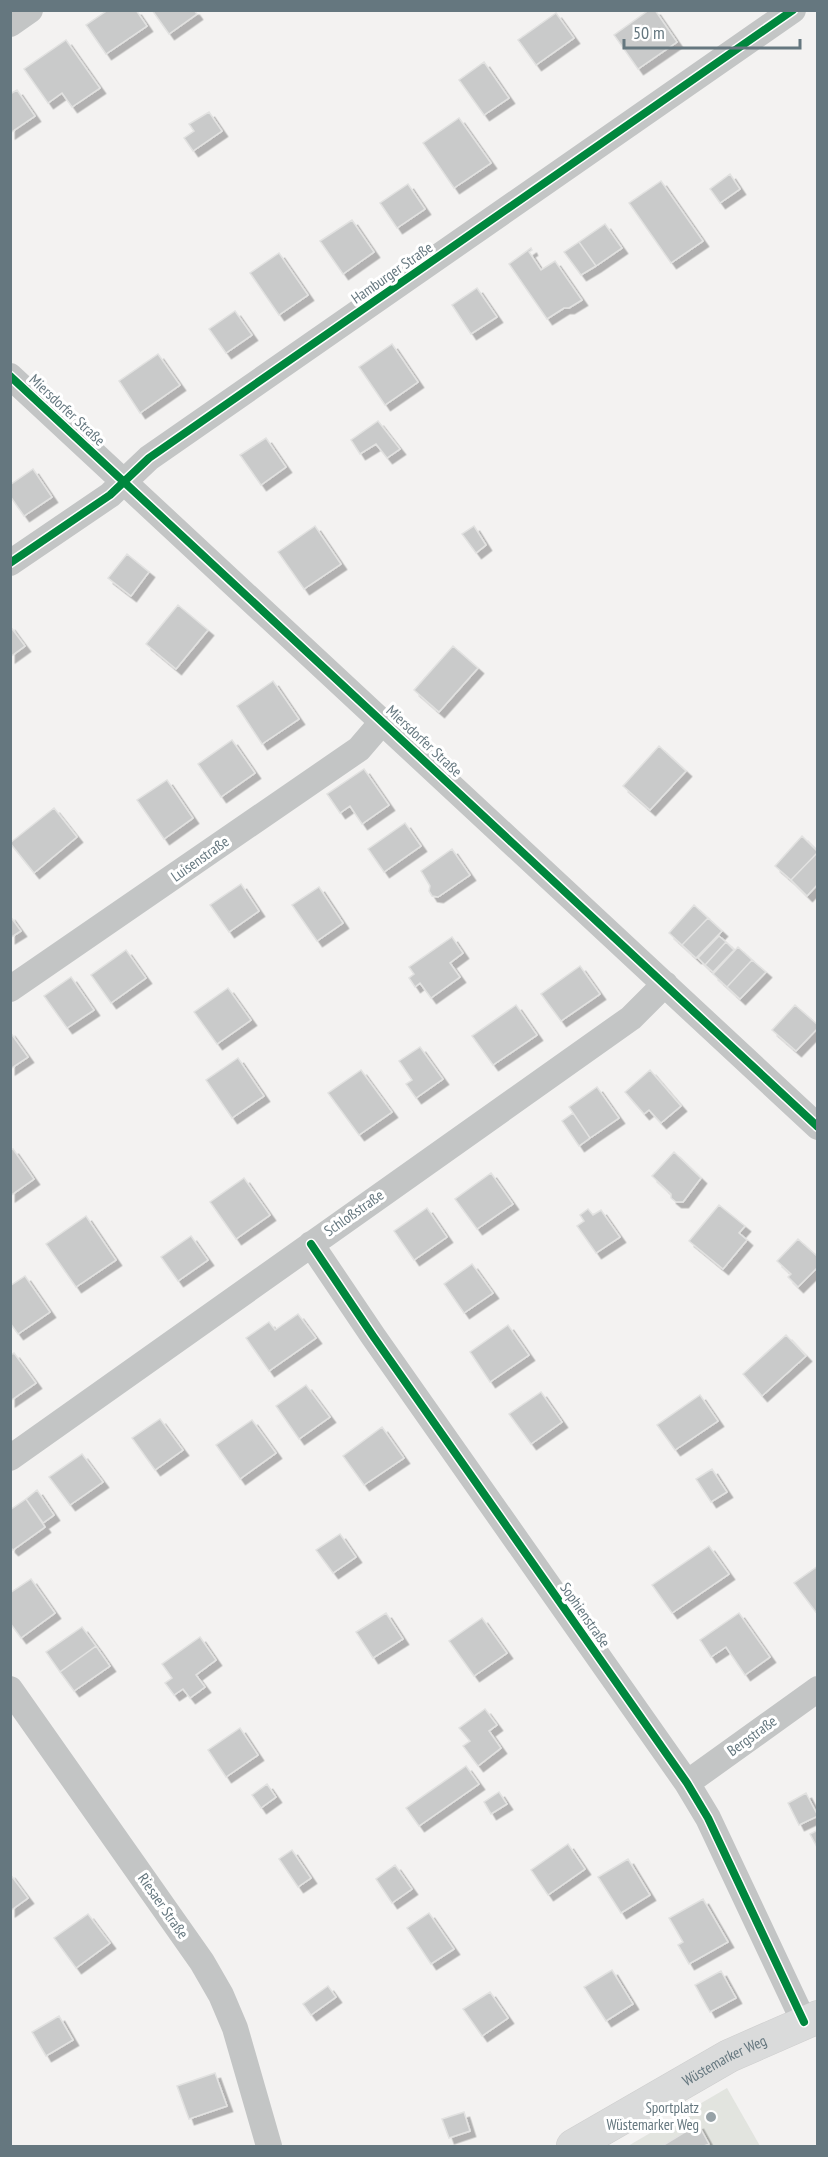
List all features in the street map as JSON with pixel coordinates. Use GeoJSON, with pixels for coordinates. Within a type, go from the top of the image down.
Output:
{"type":"FeatureCollection","features":[{"type":"Feature","properties":{"kind":"main road","name":"Wüstemarker Weg"},"geometry":{"type":"LineString","coordinates":[[573,2146],[729,2056],[811,2019]]}},
{"type":"Feature","properties":{"kind":"street"},"geometry":{"type":"LineString","coordinates":[[10,24],[30,10]]}},
{"type":"Feature","properties":{"kind":"street","name":"Hamburger Straße"},"geometry":{"type":"LineString","coordinates":[[10,563],[110,495],[154,455],[793,10]]}},
{"type":"Feature","properties":{"kind":"street","name":"Miersdorfer Straße"},"geometry":{"type":"LineString","coordinates":[[10,376],[818,1126]]}},
{"type":"Feature","properties":{"kind":"street","name":"Luisenstraße"},"geometry":{"type":"LineString","coordinates":[[10,989],[359,749],[383,721]]}},
{"type":"Feature","properties":{"kind":"street","name":"Schloßstraße"},"geometry":{"type":"LineString","coordinates":[[10,1458],[631,1017],[665,984]]}},
{"type":"Feature","properties":{"kind":"street","name":"Sophienstraße"},"geometry":{"type":"LineString","coordinates":[[311,1244],[687,1783],[708,1818],[811,2019]]}},
{"type":"Feature","properties":{"kind":"street","name":"Riesaer Straße"},"geometry":{"type":"LineString","coordinates":[[10,1689],[202,1962],[221,1995],[235,2028],[269,2146]]}},
{"type":"Feature","properties":{"kind":"street","name":"Bergstraße"},"geometry":{"type":"LineString","coordinates":[[687,1783],[818,1689]]}},
{"type":"Feature","properties":{"kind":"shaded area","name":"Sportplatz Wüstemarker Weg"},"geometry":{"type":"Polygon","coordinates":[[[727,2088],[760,2146],[628,2146],[727,2088]]]}},
{"type":"Feature","properties":{"kind":"building"},"geometry":{"type":"Polygon","coordinates":[[[108,10],[136,10],[147,26],[106,54],[86,25],[108,10]]]}},
{"type":"Feature","properties":{"kind":"building"},"geometry":{"type":"Polygon","coordinates":[[[152,10],[194,10],[197,14],[169,34],[152,10]]]}},
{"type":"Feature","properties":{"kind":"building"},"geometry":{"type":"Polygon","coordinates":[[[649,10],[655,10],[677,42],[638,69],[614,35],[649,10]]]}},
{"type":"Feature","properties":{"kind":"building"},"geometry":{"type":"Polygon","coordinates":[[[556,13],[574,38],[536,65],[518,40],[556,13]]]}},
{"type":"Feature","properties":{"kind":"building"},"geometry":{"type":"Polygon","coordinates":[[[66,40],[100,88],[72,107],[62,93],[48,103],[24,69],[66,40]]]}},
{"type":"Feature","properties":{"kind":"building"},"geometry":{"type":"Polygon","coordinates":[[[484,62],[509,98],[484,115],[459,80],[484,62]]]}},
{"type":"Feature","properties":{"kind":"building"},"geometry":{"type":"Polygon","coordinates":[[[17,90],[35,116],[10,133],[10,94],[17,90]]]}},
{"type":"Feature","properties":{"kind":"building"},"geometry":{"type":"Polygon","coordinates":[[[209,112],[222,131],[193,151],[184,138],[194,131],[189,124],[209,112]]]}},
{"type":"Feature","properties":{"kind":"building"},"geometry":{"type":"Polygon","coordinates":[[[459,118],[491,163],[454,188],[423,143],[459,118]]]}},
{"type":"Feature","properties":{"kind":"building"},"geometry":{"type":"Polygon","coordinates":[[[730,174],[740,189],[720,203],[710,189],[730,174]]]}},
{"type":"Feature","properties":{"kind":"building"},"geometry":{"type":"Polygon","coordinates":[[[661,181],[703,241],[671,263],[629,203],[661,181]]]}},
{"type":"Feature","properties":{"kind":"building"},"geometry":{"type":"Polygon","coordinates":[[[408,184],[425,209],[397,228],[380,203],[408,184]]]}},
{"type":"Feature","properties":{"kind":"building"},"geometry":{"type":"Polygon","coordinates":[[[352,220],[374,252],[343,274],[320,241],[352,220]]]}},
{"type":"Feature","properties":{"kind":"building"},"geometry":{"type":"Polygon","coordinates":[[[605,224],[622,248],[596,266],[579,242],[605,224]]]}},
{"type":"Feature","properties":{"kind":"building"},"geometry":{"type":"Polygon","coordinates":[[[579,242],[596,266],[581,275],[564,252],[579,242]]]}},
{"type":"Feature","properties":{"kind":"building"},"geometry":{"type":"Polygon","coordinates":[[[531,248],[529,252],[541,270],[555,261],[582,300],[547,319],[509,264],[531,248]]]}},
{"type":"Feature","properties":{"kind":"building"},"geometry":{"type":"Polygon","coordinates":[[[279,253],[308,295],[279,315],[250,273],[279,253]]]}},
{"type":"Feature","properties":{"kind":"building"},"geometry":{"type":"Polygon","coordinates":[[[477,288],[497,317],[471,334],[452,305],[477,288]]]}},
{"type":"Feature","properties":{"kind":"building"},"geometry":{"type":"Polygon","coordinates":[[[235,311],[252,335],[226,353],[209,329],[235,311]]]}},
{"type":"Feature","properties":{"kind":"building"},"geometry":{"type":"Polygon","coordinates":[[[392,344],[418,382],[385,405],[359,367],[392,344]]]}},
{"type":"Feature","properties":{"kind":"building"},"geometry":{"type":"Polygon","coordinates":[[[158,354],[180,385],[140,413],[119,381],[158,354]]]}},
{"type":"Feature","properties":{"kind":"building"},"geometry":{"type":"Polygon","coordinates":[[[378,421],[400,449],[387,458],[376,444],[360,454],[351,440],[378,421]]]}},
{"type":"Feature","properties":{"kind":"building"},"geometry":{"type":"Polygon","coordinates":[[[266,438],[286,467],[261,485],[240,455],[266,438]]]}},
{"type":"Feature","properties":{"kind":"building"},"geometry":{"type":"Polygon","coordinates":[[[33,469],[52,497],[24,516],[10,496],[10,485],[33,469]]]}},
{"type":"Feature","properties":{"kind":"building"},"geometry":{"type":"Polygon","coordinates":[[[315,526],[341,564],[304,589],[278,552],[315,526]]]}},
{"type":"Feature","properties":{"kind":"building"},"geometry":{"type":"Polygon","coordinates":[[[474,526],[486,545],[476,553],[462,534],[474,526]]]}},
{"type":"Feature","properties":{"kind":"building"},"geometry":{"type":"Polygon","coordinates":[[[127,554],[149,572],[131,596],[108,578],[127,554]]]}},
{"type":"Feature","properties":{"kind":"building"},"geometry":{"type":"Polygon","coordinates":[[[178,605],[208,630],[176,669],[146,644],[178,605]]]}},
{"type":"Feature","properties":{"kind":"building"},"geometry":{"type":"Polygon","coordinates":[[[10,626],[25,646],[10,657],[10,626]]]}},
{"type":"Feature","properties":{"kind":"building"},"geometry":{"type":"Polygon","coordinates":[[[453,646],[478,668],[439,712],[414,690],[453,646]]]}},
{"type":"Feature","properties":{"kind":"building"},"geometry":{"type":"Polygon","coordinates":[[[273,681],[299,719],[262,744],[237,706],[273,681]]]}},
{"type":"Feature","properties":{"kind":"building"},"geometry":{"type":"Polygon","coordinates":[[[232,740],[255,773],[221,797],[198,764],[232,740]]]}},
{"type":"Feature","properties":{"kind":"building"},"geometry":{"type":"Polygon","coordinates":[[[659,746],[686,771],[650,810],[623,786],[659,746]]]}},
{"type":"Feature","properties":{"kind":"building"},"geometry":{"type":"Polygon","coordinates":[[[364,769],[389,805],[362,824],[350,806],[340,813],[327,794],[364,769]]]}},
{"type":"Feature","properties":{"kind":"building"},"geometry":{"type":"Polygon","coordinates":[[[167,780],[193,818],[164,839],[137,800],[167,780]]]}},
{"type":"Feature","properties":{"kind":"building"},"geometry":{"type":"Polygon","coordinates":[[[54,808],[77,837],[34,873],[10,843],[54,808]]]}},
{"type":"Feature","properties":{"kind":"building"},"geometry":{"type":"Polygon","coordinates":[[[405,823],[421,846],[384,872],[368,849],[405,823]]]}},
{"type":"Feature","properties":{"kind":"building"},"geometry":{"type":"Polygon","coordinates":[[[802,836],[818,852],[791,880],[775,866],[802,836]]]}},
{"type":"Feature","properties":{"kind":"building"},"geometry":{"type":"Polygon","coordinates":[[[452,849],[470,875],[438,897],[432,896],[429,891],[430,886],[421,871],[452,849]]]}},
{"type":"Feature","properties":{"kind":"building"},"geometry":{"type":"Polygon","coordinates":[[[818,852],[818,884],[807,896],[791,880],[818,852]]]}},
{"type":"Feature","properties":{"kind":"building"},"geometry":{"type":"Polygon","coordinates":[[[241,884],[259,911],[229,932],[210,905],[241,884]]]}},
{"type":"Feature","properties":{"kind":"building"},"geometry":{"type":"Polygon","coordinates":[[[319,887],[343,923],[317,941],[292,905],[319,887]]]}},
{"type":"Feature","properties":{"kind":"building"},"geometry":{"type":"Polygon","coordinates":[[[694,905],[708,918],[682,945],[669,933],[694,905]]]}},
{"type":"Feature","properties":{"kind":"building"},"geometry":{"type":"Polygon","coordinates":[[[10,916],[21,931],[10,938],[10,916]]]}},
{"type":"Feature","properties":{"kind":"building"},"geometry":{"type":"Polygon","coordinates":[[[708,918],[722,931],[696,958],[682,945],[708,918]]]}},
{"type":"Feature","properties":{"kind":"building"},"geometry":{"type":"Polygon","coordinates":[[[719,936],[726,942],[705,965],[698,958],[719,936]]]}},
{"type":"Feature","properties":{"kind":"building"},"geometry":{"type":"Polygon","coordinates":[[[452,937],[463,953],[450,963],[460,977],[431,998],[420,983],[415,987],[409,978],[414,974],[409,967],[452,937]]]}},
{"type":"Feature","properties":{"kind":"building"},"geometry":{"type":"Polygon","coordinates":[[[726,942],[734,950],[713,972],[705,965],[726,942]]]}},
{"type":"Feature","properties":{"kind":"building"},"geometry":{"type":"Polygon","coordinates":[[[738,947],[752,960],[727,987],[713,974],[738,947]]]}},
{"type":"Feature","properties":{"kind":"building"},"geometry":{"type":"Polygon","coordinates":[[[126,950],[146,978],[111,1003],[91,975],[126,950]]]}},
{"type":"Feature","properties":{"kind":"building"},"geometry":{"type":"Polygon","coordinates":[[[752,960],[766,972],[740,999],[727,987],[752,960]]]}},
{"type":"Feature","properties":{"kind":"building"},"geometry":{"type":"Polygon","coordinates":[[[580,966],[600,994],[561,1021],[541,994],[580,966]]]}},
{"type":"Feature","properties":{"kind":"building"},"geometry":{"type":"Polygon","coordinates":[[[71,977],[94,1010],[67,1028],[44,996],[71,977]]]}},
{"type":"Feature","properties":{"kind":"building"},"geometry":{"type":"Polygon","coordinates":[[[228,988],[251,1020],[217,1044],[194,1012],[228,988]]]}},
{"type":"Feature","properties":{"kind":"building"},"geometry":{"type":"Polygon","coordinates":[[[516,1005],[537,1035],[493,1065],[472,1036],[516,1005]]]}},
{"type":"Feature","properties":{"kind":"building"},"geometry":{"type":"Polygon","coordinates":[[[795,1005],[818,1025],[818,1028],[796,1051],[772,1030],[795,1005]]]}},
{"type":"Feature","properties":{"kind":"building"},"geometry":{"type":"Polygon","coordinates":[[[10,1032],[28,1057],[10,1069],[10,1032]]]}},
{"type":"Feature","properties":{"kind":"building"},"geometry":{"type":"Polygon","coordinates":[[[420,1047],[443,1079],[416,1098],[406,1084],[412,1080],[399,1061],[420,1047]]]}},
{"type":"Feature","properties":{"kind":"building"},"geometry":{"type":"Polygon","coordinates":[[[238,1058],[264,1096],[232,1118],[206,1080],[238,1058]]]}},
{"type":"Feature","properties":{"kind":"building"},"geometry":{"type":"Polygon","coordinates":[[[361,1070],[392,1112],[359,1135],[328,1093],[361,1070]]]}},
{"type":"Feature","properties":{"kind":"building"},"geometry":{"type":"Polygon","coordinates":[[[650,1070],[681,1106],[661,1123],[649,1110],[644,1114],[625,1092],[650,1070]]]}},
{"type":"Feature","properties":{"kind":"building"},"geometry":{"type":"Polygon","coordinates":[[[597,1087],[619,1118],[590,1138],[569,1107],[597,1087]]]}},
{"type":"Feature","properties":{"kind":"building"},"geometry":{"type":"Polygon","coordinates":[[[573,1113],[590,1138],[579,1146],[562,1121],[573,1113]]]}},
{"type":"Feature","properties":{"kind":"building"},"geometry":{"type":"Polygon","coordinates":[[[13,1149],[34,1179],[10,1196],[10,1150],[13,1149]]]}},
{"type":"Feature","properties":{"kind":"building"},"geometry":{"type":"Polygon","coordinates":[[[674,1152],[701,1178],[683,1202],[676,1202],[671,1198],[671,1194],[652,1176],[674,1152]]]}},
{"type":"Feature","properties":{"kind":"building"},"geometry":{"type":"Polygon","coordinates":[[[491,1173],[513,1204],[477,1229],[455,1199],[491,1173]]]}},
{"type":"Feature","properties":{"kind":"building"},"geometry":{"type":"Polygon","coordinates":[[[244,1178],[270,1215],[236,1239],[210,1202],[244,1178]]]}},
{"type":"Feature","properties":{"kind":"building"},"geometry":{"type":"Polygon","coordinates":[[[719,1205],[745,1226],[739,1233],[747,1240],[723,1269],[689,1241],[719,1205]]]}},
{"type":"Feature","properties":{"kind":"building"},"geometry":{"type":"Polygon","coordinates":[[[427,1208],[447,1237],[414,1260],[394,1231],[427,1208]]]}},
{"type":"Feature","properties":{"kind":"building"},"geometry":{"type":"Polygon","coordinates":[[[588,1209],[593,1215],[601,1210],[620,1237],[596,1253],[577,1226],[584,1221],[580,1215],[588,1209]]]}},
{"type":"Feature","properties":{"kind":"building"},"geometry":{"type":"Polygon","coordinates":[[[86,1216],[116,1260],[76,1287],[46,1244],[86,1216]]]}},
{"type":"Feature","properties":{"kind":"building"},"geometry":{"type":"Polygon","coordinates":[[[191,1236],[208,1260],[178,1281],[161,1257],[191,1236]]]}},
{"type":"Feature","properties":{"kind":"building"},"geometry":{"type":"Polygon","coordinates":[[[798,1239],[818,1257],[818,1267],[798,1287],[788,1277],[791,1274],[777,1261],[798,1239]]]}},
{"type":"Feature","properties":{"kind":"building"},"geometry":{"type":"Polygon","coordinates":[[[472,1264],[493,1293],[464,1313],[444,1284],[472,1264]]]}},
{"type":"Feature","properties":{"kind":"building"},"geometry":{"type":"Polygon","coordinates":[[[25,1276],[50,1312],[18,1334],[10,1323],[10,1286],[25,1276]]]}},
{"type":"Feature","properties":{"kind":"building"},"geometry":{"type":"Polygon","coordinates":[[[298,1314],[316,1338],[269,1371],[246,1338],[269,1322],[275,1330],[298,1314]]]}},
{"type":"Feature","properties":{"kind":"building"},"geometry":{"type":"Polygon","coordinates":[[[508,1325],[529,1355],[490,1382],[470,1352],[508,1325]]]}},
{"type":"Feature","properties":{"kind":"building"},"geometry":{"type":"Polygon","coordinates":[[[786,1335],[806,1356],[762,1396],[743,1374],[786,1335]]]}},
{"type":"Feature","properties":{"kind":"building"},"geometry":{"type":"Polygon","coordinates":[[[14,1353],[36,1383],[10,1401],[10,1355],[14,1353]]]}},
{"type":"Feature","properties":{"kind":"building"},"geometry":{"type":"Polygon","coordinates":[[[306,1385],[330,1417],[299,1439],[276,1406],[306,1385]]]}},
{"type":"Feature","properties":{"kind":"building"},"geometry":{"type":"Polygon","coordinates":[[[541,1392],[562,1422],[531,1444],[509,1414],[541,1392]]]}},
{"type":"Feature","properties":{"kind":"building"},"geometry":{"type":"Polygon","coordinates":[[[700,1395],[718,1421],[675,1450],[657,1425],[700,1395]]]}},
{"type":"Feature","properties":{"kind":"building"},"geometry":{"type":"Polygon","coordinates":[[[160,1419],[183,1450],[155,1470],[132,1438],[160,1419]]]}},
{"type":"Feature","properties":{"kind":"building"},"geometry":{"type":"Polygon","coordinates":[[[252,1420],[276,1453],[240,1479],[216,1445],[252,1420]]]}},
{"type":"Feature","properties":{"kind":"building"},"geometry":{"type":"Polygon","coordinates":[[[382,1427],[404,1458],[364,1485],[343,1456],[382,1427]]]}},
{"type":"Feature","properties":{"kind":"building"},"geometry":{"type":"Polygon","coordinates":[[[82,1454],[103,1482],[70,1505],[49,1477],[82,1454]]]}},
{"type":"Feature","properties":{"kind":"building"},"geometry":{"type":"Polygon","coordinates":[[[712,1469],[727,1492],[711,1502],[696,1479],[712,1469]]]}},
{"type":"Feature","properties":{"kind":"building"},"geometry":{"type":"Polygon","coordinates":[[[37,1490],[54,1515],[43,1523],[26,1499],[37,1490]]]}},
{"type":"Feature","properties":{"kind":"building"},"geometry":{"type":"Polygon","coordinates":[[[26,1499],[45,1527],[13,1550],[10,1547],[10,1510],[26,1499]]]}},
{"type":"Feature","properties":{"kind":"building"},"geometry":{"type":"Polygon","coordinates":[[[340,1534],[356,1557],[333,1573],[316,1550],[340,1534]]]}},
{"type":"Feature","properties":{"kind":"building"},"geometry":{"type":"Polygon","coordinates":[[[709,1546],[729,1574],[672,1613],[652,1585],[709,1546]]]}},
{"type":"Feature","properties":{"kind":"building"},"geometry":{"type":"Polygon","coordinates":[[[818,1566],[818,1615],[794,1583],[818,1566]]]}},
{"type":"Feature","properties":{"kind":"building"},"geometry":{"type":"Polygon","coordinates":[[[31,1579],[55,1613],[21,1638],[10,1623],[10,1593],[31,1579]]]}},
{"type":"Feature","properties":{"kind":"building"},"geometry":{"type":"Polygon","coordinates":[[[386,1613],[403,1639],[373,1658],[356,1632],[386,1613]]]}},
{"type":"Feature","properties":{"kind":"building"},"geometry":{"type":"Polygon","coordinates":[[[739,1613],[770,1657],[745,1675],[726,1647],[711,1657],[700,1640],[739,1613]]]}},
{"type":"Feature","properties":{"kind":"building"},"geometry":{"type":"Polygon","coordinates":[[[482,1618],[507,1653],[474,1676],[449,1641],[482,1618]]]}},
{"type":"Feature","properties":{"kind":"building"},"geometry":{"type":"Polygon","coordinates":[[[82,1627],[96,1646],[60,1672],[46,1652],[82,1627]]]}},
{"type":"Feature","properties":{"kind":"building"},"geometry":{"type":"Polygon","coordinates":[[[200,1637],[216,1660],[196,1675],[205,1687],[190,1698],[183,1689],[174,1695],[165,1683],[172,1678],[162,1664],[200,1637]]]}},
{"type":"Feature","properties":{"kind":"building"},"geometry":{"type":"Polygon","coordinates":[[[96,1646],[110,1666],[74,1691],[60,1672],[96,1646]]]}},
{"type":"Feature","properties":{"kind":"building"},"geometry":{"type":"Polygon","coordinates":[[[485,1709],[497,1725],[489,1731],[501,1748],[478,1766],[463,1746],[470,1741],[459,1728],[485,1709]]]}},
{"type":"Feature","properties":{"kind":"building"},"geometry":{"type":"Polygon","coordinates":[[[240,1728],[258,1755],[226,1777],[208,1750],[240,1728]]]}},
{"type":"Feature","properties":{"kind":"building"},"geometry":{"type":"Polygon","coordinates":[[[466,1766],[479,1784],[419,1826],[406,1808],[466,1766]]]}},
{"type":"Feature","properties":{"kind":"building"},"geometry":{"type":"Polygon","coordinates":[[[267,1784],[276,1797],[261,1808],[252,1795],[267,1784]]]}},
{"type":"Feature","properties":{"kind":"building"},"geometry":{"type":"Polygon","coordinates":[[[499,1792],[507,1804],[491,1814],[484,1802],[499,1792]]]}},
{"type":"Feature","properties":{"kind":"building"},"geometry":{"type":"Polygon","coordinates":[[[806,1793],[818,1816],[799,1825],[788,1803],[806,1793]]]}},
{"type":"Feature","properties":{"kind":"building"},"geometry":{"type":"Polygon","coordinates":[[[818,1830],[818,1849],[810,1834],[818,1830]]]}},
{"type":"Feature","properties":{"kind":"building"},"geometry":{"type":"Polygon","coordinates":[[[568,1844],[585,1869],[548,1895],[531,1870],[568,1844]]]}},
{"type":"Feature","properties":{"kind":"building"},"geometry":{"type":"Polygon","coordinates":[[[292,1850],[311,1878],[298,1887],[279,1859],[292,1850]]]}},
{"type":"Feature","properties":{"kind":"building"},"geometry":{"type":"Polygon","coordinates":[[[628,1859],[650,1895],[621,1913],[598,1877],[628,1859]]]}},
{"type":"Feature","properties":{"kind":"building"},"geometry":{"type":"Polygon","coordinates":[[[395,1865],[412,1889],[392,1903],[376,1879],[395,1865]]]}},
{"type":"Feature","properties":{"kind":"building"},"geometry":{"type":"Polygon","coordinates":[[[10,1874],[28,1898],[10,1911],[10,1874]]]}},
{"type":"Feature","properties":{"kind":"building"},"geometry":{"type":"Polygon","coordinates":[[[703,1899],[728,1942],[689,1964],[678,1945],[683,1942],[669,1918],[703,1899]]]}},
{"type":"Feature","properties":{"kind":"building"},"geometry":{"type":"Polygon","coordinates":[[[429,1913],[454,1949],[431,1964],[407,1928],[429,1913]]]}},
{"type":"Feature","properties":{"kind":"building"},"geometry":{"type":"Polygon","coordinates":[[[88,1914],[110,1943],[76,1968],[54,1938],[88,1914]]]}},
{"type":"Feature","properties":{"kind":"building"},"geometry":{"type":"Polygon","coordinates":[[[612,1970],[633,2004],[606,2021],[584,1987],[612,1970]]]}},
{"type":"Feature","properties":{"kind":"building"},"geometry":{"type":"Polygon","coordinates":[[[721,1971],[736,1998],[710,2012],[695,1985],[721,1971]]]}},
{"type":"Feature","properties":{"kind":"building"},"geometry":{"type":"Polygon","coordinates":[[[328,1986],[336,1997],[311,2015],[303,2004],[328,1986]]]}},
{"type":"Feature","properties":{"kind":"building"},"geometry":{"type":"Polygon","coordinates":[[[490,1992],[508,2018],[482,2036],[463,2009],[490,1992]]]}},
{"type":"Feature","properties":{"kind":"building"},"geometry":{"type":"Polygon","coordinates":[[[59,2016],[73,2040],[46,2056],[32,2032],[59,2016]]]}},
{"type":"Feature","properties":{"kind":"building"},"geometry":{"type":"Polygon","coordinates":[[[215,2073],[227,2106],[189,2119],[177,2086],[215,2073]]]}},
{"type":"Feature","properties":{"kind":"building"},"geometry":{"type":"Polygon","coordinates":[[[464,2112],[470,2131],[449,2138],[442,2119],[464,2112]]]}},
{"type":"Feature","properties":{"kind":"building"},"geometry":{"type":"Polygon","coordinates":[[[698,2124],[709,2144],[662,2146],[698,2124]]]}},
{"type":"Feature","properties":{"kind":"cycle path"},"geometry":{"type":"LineString","coordinates":[[10,563],[110,495],[149,458],[793,10]]}},
{"type":"Feature","properties":{"kind":"cycle path"},"geometry":{"type":"LineString","coordinates":[[10,376],[818,1127]]}},
{"type":"Feature","properties":{"kind":"cycle path"},"geometry":{"type":"LineString","coordinates":[[311,1244],[687,1783],[708,1818],[804,2022]]}},
{"type":"Feature","properties":{"kind":"place","name":"Sportplatz Wüstemarker Weg"},"geometry":{"type":"Point","coordinates":[711,2117]}}]}
